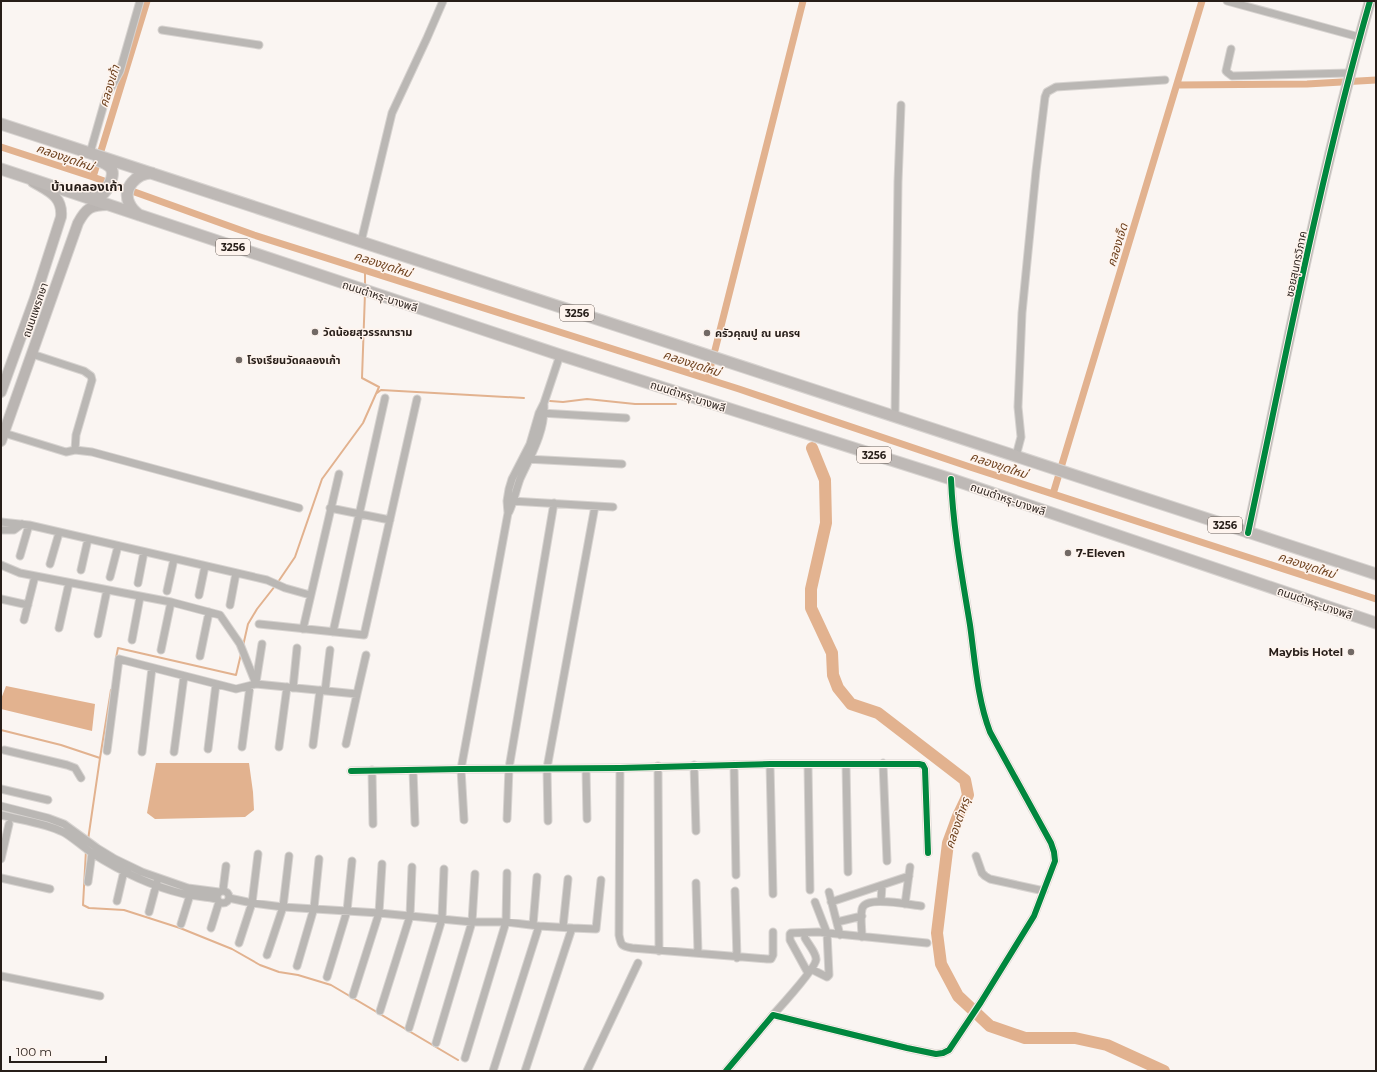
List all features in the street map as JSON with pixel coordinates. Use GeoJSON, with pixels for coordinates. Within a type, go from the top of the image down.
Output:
{"type":"FeatureCollection","features":[{"type":"Feature","properties":{"kind":"main road","name":"3256"},"geometry":{"type":"LineString","coordinates":[[1,124],[60,143],[105,161],[152,173],[895,418],[1047,466],[1376,574]]}},
{"type":"Feature","properties":{"kind":"main road"},"geometry":{"type":"LineString","coordinates":[[6,170],[97,198],[102,194],[108,185],[112,173],[110,167],[105,161]]}},
{"type":"Feature","properties":{"kind":"main road","name":"ถนนตำหรุ-บางพลี"},"geometry":{"type":"LineString","coordinates":[[6,170],[560,355],[951,480],[1376,623]]}},
{"type":"Feature","properties":{"kind":"main road"},"geometry":{"type":"LineString","coordinates":[[139,215],[129,204],[127,197],[128,191],[134,180],[144,174],[152,173]]}},
{"type":"Feature","properties":{"kind":"street"},"geometry":{"type":"LineString","coordinates":[[92,155],[106,97],[120,71],[140,1]]}},
{"type":"Feature","properties":{"kind":"street"},"geometry":{"type":"LineString","coordinates":[[361,242],[392,113],[428,38],[443,1]]}},
{"type":"Feature","properties":{"kind":"street"},"geometry":{"type":"LineString","coordinates":[[1227,1],[1359,37]]}},
{"type":"Feature","properties":{"kind":"street","name":"ซอยสุนทรวิภาค"},"geometry":{"type":"LineString","coordinates":[[1248,532],[1329,154],[1359,37],[1370,1]]}},
{"type":"Feature","properties":{"kind":"street"},"geometry":{"type":"LineString","coordinates":[[162,30],[259,45]]}},
{"type":"Feature","properties":{"kind":"street"},"geometry":{"type":"LineString","coordinates":[[1232,49],[1226,71],[1232,76],[1349,75]]}},
{"type":"Feature","properties":{"kind":"street"},"geometry":{"type":"LineString","coordinates":[[1016,456],[1021,437],[1018,407],[1022,313],[1039,141],[1045,97],[1047,92],[1056,88],[1165,80]]}},
{"type":"Feature","properties":{"kind":"street"},"geometry":{"type":"LineString","coordinates":[[895,418],[898,182],[901,105]]}},
{"type":"Feature","properties":{"kind":"street","name":"ถนนแพรกษา"},"geometry":{"type":"LineString","coordinates":[[1,392],[5,371],[35,298],[59,222],[61,211],[58,199],[26,177]]}},
{"type":"Feature","properties":{"kind":"street","name":"ถนนแพรกษา"},"geometry":{"type":"LineString","coordinates":[[3,437],[76,228],[82,216],[88,209],[94,206],[108,205]]}},
{"type":"Feature","properties":{"kind":"street"},"geometry":{"type":"LineString","coordinates":[[59,222],[76,228]]}},
{"type":"Feature","properties":{"kind":"street"},"geometry":{"type":"LineString","coordinates":[[32,354],[84,371],[91,376],[92,380],[76,435],[75,450]]}},
{"type":"Feature","properties":{"kind":"street"},"geometry":{"type":"LineString","coordinates":[[464,820],[461,769],[508,514],[511,501],[537,442],[544,403],[560,355]]}},
{"type":"Feature","properties":{"kind":"street"},"geometry":{"type":"LineString","coordinates":[[333,632],[385,398]]}},
{"type":"Feature","properties":{"kind":"street"},"geometry":{"type":"LineString","coordinates":[[259,624],[364,635],[417,399]]}},
{"type":"Feature","properties":{"kind":"street"},"geometry":{"type":"LineString","coordinates":[[542,413],[626,418]]}},
{"type":"Feature","properties":{"kind":"street"},"geometry":{"type":"LineString","coordinates":[[511,501],[509,489],[512,479],[530,444],[542,413]]}},
{"type":"Feature","properties":{"kind":"street"},"geometry":{"type":"LineString","coordinates":[[3,437],[66,452],[75,450],[92,452],[299,508]]}},
{"type":"Feature","properties":{"kind":"street"},"geometry":{"type":"LineString","coordinates":[[522,459],[622,464]]}},
{"type":"Feature","properties":{"kind":"street"},"geometry":{"type":"LineString","coordinates":[[303,629],[339,474]]}},
{"type":"Feature","properties":{"kind":"street"},"geometry":{"type":"LineString","coordinates":[[774,1015],[888,1044],[936,1054],[949,1050],[981,1002],[1034,916],[1055,861],[1051,843],[990,732],[986,720],[980,693],[958,546],[951,480]]}},
{"type":"Feature","properties":{"kind":"street"},"geometry":{"type":"LineString","coordinates":[[511,501],[613,506]]}},
{"type":"Feature","properties":{"kind":"street"},"geometry":{"type":"LineString","coordinates":[[507,819],[509,768],[554,503]]}},
{"type":"Feature","properties":{"kind":"street"},"geometry":{"type":"LineString","coordinates":[[548,821],[548,768],[595,506]]}},
{"type":"Feature","properties":{"kind":"street"},"geometry":{"type":"LineString","coordinates":[[330,508],[390,520]]}},
{"type":"Feature","properties":{"kind":"street"},"geometry":{"type":"LineString","coordinates":[[1,522],[25,525],[266,580],[285,588],[310,595]]}},
{"type":"Feature","properties":{"kind":"street"},"geometry":{"type":"LineString","coordinates":[[1,530],[14,530],[25,525]]}},
{"type":"Feature","properties":{"kind":"street"},"geometry":{"type":"LineString","coordinates":[[20,556],[25,525]]}},
{"type":"Feature","properties":{"kind":"street"},"geometry":{"type":"LineString","coordinates":[[50,564],[59,533]]}},
{"type":"Feature","properties":{"kind":"street"},"geometry":{"type":"LineString","coordinates":[[80,570],[88,539]]}},
{"type":"Feature","properties":{"kind":"street"},"geometry":{"type":"LineString","coordinates":[[110,577],[118,546]]}},
{"type":"Feature","properties":{"kind":"street"},"geometry":{"type":"LineString","coordinates":[[138,583],[144,552]]}},
{"type":"Feature","properties":{"kind":"street"},"geometry":{"type":"LineString","coordinates":[[167,591],[174,559]]}},
{"type":"Feature","properties":{"kind":"street"},"geometry":{"type":"LineString","coordinates":[[1,564],[20,573],[171,602],[220,615],[240,644],[248,660],[253,685]]}},
{"type":"Feature","properties":{"kind":"street"},"geometry":{"type":"LineString","coordinates":[[199,595],[205,566]]}},
{"type":"Feature","properties":{"kind":"street"},"geometry":{"type":"LineString","coordinates":[[230,605],[236,573]]}},
{"type":"Feature","properties":{"kind":"street"},"geometry":{"type":"LineString","coordinates":[[24,620],[35,576]]}},
{"type":"Feature","properties":{"kind":"street"},"geometry":{"type":"LineString","coordinates":[[59,628],[69,583]]}},
{"type":"Feature","properties":{"kind":"street"},"geometry":{"type":"LineString","coordinates":[[98,634],[107,590]]}},
{"type":"Feature","properties":{"kind":"street"},"geometry":{"type":"LineString","coordinates":[[132,640],[140,596]]}},
{"type":"Feature","properties":{"kind":"street"},"geometry":{"type":"LineString","coordinates":[[1,599],[28,605]]}},
{"type":"Feature","properties":{"kind":"street"},"geometry":{"type":"LineString","coordinates":[[162,650],[171,602]]}},
{"type":"Feature","properties":{"kind":"street"},"geometry":{"type":"LineString","coordinates":[[200,656],[209,612]]}},
{"type":"Feature","properties":{"kind":"street"},"geometry":{"type":"LineString","coordinates":[[242,747],[262,644]]}},
{"type":"Feature","properties":{"kind":"street"},"geometry":{"type":"LineString","coordinates":[[279,747],[297,648]]}},
{"type":"Feature","properties":{"kind":"street"},"geometry":{"type":"LineString","coordinates":[[313,745],[330,650]]}},
{"type":"Feature","properties":{"kind":"street"},"geometry":{"type":"LineString","coordinates":[[346,744],[366,655]]}},
{"type":"Feature","properties":{"kind":"street"},"geometry":{"type":"LineString","coordinates":[[107,751],[119,659],[236,689],[253,685],[357,694]]}},
{"type":"Feature","properties":{"kind":"street"},"geometry":{"type":"LineString","coordinates":[[142,752],[152,668]]}},
{"type":"Feature","properties":{"kind":"street"},"geometry":{"type":"LineString","coordinates":[[174,752],[184,676]]}},
{"type":"Feature","properties":{"kind":"street"},"geometry":{"type":"LineString","coordinates":[[208,749],[216,684]]}},
{"type":"Feature","properties":{"kind":"street"},"geometry":{"type":"LineString","coordinates":[[4,750],[67,765],[75,768],[81,778]]}},
{"type":"Feature","properties":{"kind":"street"},"geometry":{"type":"LineString","coordinates":[[883,763],[886,861]]}},
{"type":"Feature","properties":{"kind":"street"},"geometry":{"type":"LineString","coordinates":[[351,771],[509,768],[620,768],[770,764],[919,764],[923,766],[925,770],[928,853]]}},
{"type":"Feature","properties":{"kind":"street"},"geometry":{"type":"LineString","coordinates":[[770,764],[772,894]]}},
{"type":"Feature","properties":{"kind":"street"},"geometry":{"type":"LineString","coordinates":[[846,764],[848,872]]}},
{"type":"Feature","properties":{"kind":"street"},"geometry":{"type":"LineString","coordinates":[[734,765],[736,875]]}},
{"type":"Feature","properties":{"kind":"street"},"geometry":{"type":"LineString","coordinates":[[808,765],[810,890]]}},
{"type":"Feature","properties":{"kind":"street"},"geometry":{"type":"LineString","coordinates":[[658,766],[659,951]]}},
{"type":"Feature","properties":{"kind":"street"},"geometry":{"type":"LineString","coordinates":[[694,766],[696,831]]}},
{"type":"Feature","properties":{"kind":"street"},"geometry":{"type":"LineString","coordinates":[[586,768],[587,819]]}},
{"type":"Feature","properties":{"kind":"street"},"geometry":{"type":"LineString","coordinates":[[620,768],[621,944],[625,947],[659,951],[737,958],[771,959],[773,955],[773,932]]}},
{"type":"Feature","properties":{"kind":"street"},"geometry":{"type":"LineString","coordinates":[[372,770],[373,824]]}},
{"type":"Feature","properties":{"kind":"street"},"geometry":{"type":"LineString","coordinates":[[413,770],[415,824]]}},
{"type":"Feature","properties":{"kind":"street"},"geometry":{"type":"LineString","coordinates":[[1,789],[48,800]]}},
{"type":"Feature","properties":{"kind":"street"},"geometry":{"type":"LineString","coordinates":[[1,806],[48,818],[64,824],[115,859],[130,866],[158,878],[188,888],[220,896]]}},
{"type":"Feature","properties":{"kind":"street"},"geometry":{"type":"LineString","coordinates":[[14,818],[16,810]]}},
{"type":"Feature","properties":{"kind":"street"},"geometry":{"type":"LineString","coordinates":[[1,814],[46,826],[64,833],[83,847],[124,872],[156,885],[190,894],[220,896],[228,893],[229,898],[283,907],[378,913],[472,922],[506,922],[536,926],[596,929],[601,880]]}},
{"type":"Feature","properties":{"kind":"street"},"geometry":{"type":"LineString","coordinates":[[46,826],[48,818]]}},
{"type":"Feature","properties":{"kind":"street"},"geometry":{"type":"LineString","coordinates":[[1,859],[9,824]]}},
{"type":"Feature","properties":{"kind":"street"},"geometry":{"type":"LineString","coordinates":[[88,882],[91,852]]}},
{"type":"Feature","properties":{"kind":"street"},"geometry":{"type":"LineString","coordinates":[[239,943],[252,903],[258,854]]}},
{"type":"Feature","properties":{"kind":"street"},"geometry":{"type":"LineString","coordinates":[[267,955],[283,907],[289,856]]}},
{"type":"Feature","properties":{"kind":"street"},"geometry":{"type":"LineString","coordinates":[[976,856],[985,876],[990,879],[1044,891]]}},
{"type":"Feature","properties":{"kind":"street"},"geometry":{"type":"LineString","coordinates":[[297,966],[314,908],[319,859]]}},
{"type":"Feature","properties":{"kind":"street"},"geometry":{"type":"LineString","coordinates":[[327,976],[347,911],[352,861]]}},
{"type":"Feature","properties":{"kind":"street"},"geometry":{"type":"LineString","coordinates":[[353,995],[378,913],[382,864]]}},
{"type":"Feature","properties":{"kind":"street"},"geometry":{"type":"LineString","coordinates":[[117,901],[124,872],[130,866]]}},
{"type":"Feature","properties":{"kind":"street"},"geometry":{"type":"LineString","coordinates":[[211,928],[220,896],[226,866]]}},
{"type":"Feature","properties":{"kind":"street"},"geometry":{"type":"LineString","coordinates":[[380,1011],[410,916],[412,867]]}},
{"type":"Feature","properties":{"kind":"street"},"geometry":{"type":"LineString","coordinates":[[905,904],[910,867]]}},
{"type":"Feature","properties":{"kind":"street"},"geometry":{"type":"LineString","coordinates":[[410,1028],[442,919],[444,869]]}},
{"type":"Feature","properties":{"kind":"street"},"geometry":{"type":"LineString","coordinates":[[465,1058],[506,922],[507,873]]}},
{"type":"Feature","properties":{"kind":"street"},"geometry":{"type":"LineString","coordinates":[[436,1043],[472,922],[475,874]]}},
{"type":"Feature","properties":{"kind":"street"},"geometry":{"type":"LineString","coordinates":[[832,902],[909,876]]}},
{"type":"Feature","properties":{"kind":"street"},"geometry":{"type":"LineString","coordinates":[[493,1071],[536,926],[537,877]]}},
{"type":"Feature","properties":{"kind":"street"},"geometry":{"type":"LineString","coordinates":[[1,878],[50,889]]}},
{"type":"Feature","properties":{"kind":"street"},"geometry":{"type":"LineString","coordinates":[[148,912],[158,878]]}},
{"type":"Feature","properties":{"kind":"street"},"geometry":{"type":"LineString","coordinates":[[563,927],[568,879]]}},
{"type":"Feature","properties":{"kind":"street"},"geometry":{"type":"LineString","coordinates":[[696,883],[698,954]]}},
{"type":"Feature","properties":{"kind":"street"},"geometry":{"type":"LineString","coordinates":[[881,901],[882,885]]}},
{"type":"Feature","properties":{"kind":"street"},"geometry":{"type":"LineString","coordinates":[[735,891],[737,958]]}},
{"type":"Feature","properties":{"kind":"street"},"geometry":{"type":"LineString","coordinates":[[829,892],[840,935]]}},
{"type":"Feature","properties":{"kind":"street"},"geometry":{"type":"LineString","coordinates":[[180,924],[190,894]]}},
{"type":"Feature","properties":{"kind":"street"},"geometry":{"type":"LineString","coordinates":[[862,937],[862,908],[865,904],[873,901],[881,901],[921,906]]}},
{"type":"Feature","properties":{"kind":"street"},"geometry":{"type":"LineString","coordinates":[[815,902],[827,933],[829,975],[827,977],[810,971],[790,940],[791,933],[818,932],[827,933],[840,935],[927,943]]}},
{"type":"Feature","properties":{"kind":"street"},"geometry":{"type":"LineString","coordinates":[[836,922],[862,916]]}},
{"type":"Feature","properties":{"kind":"street"},"geometry":{"type":"LineString","coordinates":[[525,1071],[572,928]]}},
{"type":"Feature","properties":{"kind":"street"},"geometry":{"type":"LineString","coordinates":[[726,1071],[810,971],[816,960],[805,938]]}},
{"type":"Feature","properties":{"kind":"street"},"geometry":{"type":"LineString","coordinates":[[587,1071],[638,963]]}},
{"type":"Feature","properties":{"kind":"street"},"geometry":{"type":"LineString","coordinates":[[1,976],[100,996]]}},
{"type":"Feature","properties":{"kind":"shaded area"},"geometry":{"type":"Polygon","coordinates":[[[6,686],[95,704],[92,731],[1,709],[1,699],[6,686]]]}},
{"type":"Feature","properties":{"kind":"shaded area"},"geometry":{"type":"Polygon","coordinates":[[[156,763],[249,763],[254,810],[245,817],[155,819],[147,813],[156,763]]]}},
{"type":"Feature","properties":{"kind":"waterway","name":"คลองเก้า"},"geometry":{"type":"LineString","coordinates":[[93,177],[147,1]]}},
{"type":"Feature","properties":{"kind":"waterway"},"geometry":{"type":"LineString","coordinates":[[715,350],[803,1]]}},
{"type":"Feature","properties":{"kind":"waterway","name":"คลองเจ็ด"},"geometry":{"type":"LineString","coordinates":[[1053,494],[1202,1]]}},
{"type":"Feature","properties":{"kind":"waterway"},"geometry":{"type":"LineString","coordinates":[[1178,85],[1307,84],[1376,80]]}},
{"type":"Feature","properties":{"kind":"waterway","name":"คลองขุดใหม่"},"geometry":{"type":"LineString","coordinates":[[1,147],[93,177],[254,235],[739,389],[970,467],[1376,599]]}},
{"type":"Feature","properties":{"kind":"waterway"},"geometry":{"type":"LineString","coordinates":[[365,270],[365,287]]}},
{"type":"Feature","properties":{"kind":"waterway"},"geometry":{"type":"LineString","coordinates":[[278,582],[295,557],[322,479],[363,423],[379,387],[362,378],[365,293]]}},
{"type":"Feature","properties":{"kind":"waterway"},"geometry":{"type":"LineString","coordinates":[[708,379],[711,365]]}},
{"type":"Feature","properties":{"kind":"waterway"},"geometry":{"type":"LineString","coordinates":[[377,393],[381,390],[524,398]]}},
{"type":"Feature","properties":{"kind":"waterway"},"geometry":{"type":"LineString","coordinates":[[550,401],[563,402],[587,399],[635,404],[676,404]]}},
{"type":"Feature","properties":{"kind":"waterway","name":"คลองตำหรุ"},"geometry":{"type":"LineString","coordinates":[[812,448],[825,480],[826,523],[811,589],[811,608],[832,653],[833,675],[838,688],[851,704],[878,713],[965,780],[968,795],[948,843],[937,933],[941,964],[958,996],[990,1026],[1025,1038],[1075,1038],[1107,1045],[1164,1071]]}},
{"type":"Feature","properties":{"kind":"waterway"},"geometry":{"type":"LineString","coordinates":[[243,646],[248,624],[257,609],[275,586]]}},
{"type":"Feature","properties":{"kind":"waterway"},"geometry":{"type":"LineString","coordinates":[[116,658],[118,648],[236,675],[241,654]]}},
{"type":"Feature","properties":{"kind":"waterway"},"geometry":{"type":"LineString","coordinates":[[1,730],[61,745],[100,758],[111,690]]}},
{"type":"Feature","properties":{"kind":"waterway"},"geometry":{"type":"LineString","coordinates":[[88,840],[100,758]]}},
{"type":"Feature","properties":{"kind":"waterway"},"geometry":{"type":"LineString","coordinates":[[86,850],[83,905],[89,908],[124,910],[180,928],[232,949],[260,965],[279,972],[298,975],[331,985],[458,1060]]}},
{"type":"Feature","properties":{"kind":"cycle path"},"geometry":{"type":"LineString","coordinates":[[1248,533],[1319,199],[1370,1]]}},
{"type":"Feature","properties":{"kind":"cycle path"},"geometry":{"type":"LineString","coordinates":[[726,1071],[773,1015],[936,1054],[949,1050],[981,1002],[1034,916],[1055,861],[1051,843],[990,732],[982,706],[958,552],[951,479]]}},
{"type":"Feature","properties":{"kind":"cycle path"},"geometry":{"type":"LineString","coordinates":[[351,771],[620,768],[770,764],[919,764],[923,765],[925,769],[928,853]]}},
{"type":"Feature","properties":{"kind":"place","name":"วัดน้อยสุวรรณาราม"},"geometry":{"type":"Point","coordinates":[315,332]}},
{"type":"Feature","properties":{"kind":"place","name":"ครัวคุณปู ณ นครฯ"},"geometry":{"type":"Point","coordinates":[707,333]}},
{"type":"Feature","properties":{"kind":"place","name":"โรงเรียนวัดคลองเก้า"},"geometry":{"type":"Point","coordinates":[239,360]}},
{"type":"Feature","properties":{"kind":"place","name":"7-Eleven"},"geometry":{"type":"Point","coordinates":[1068,553]}},
{"type":"Feature","properties":{"kind":"place","name":"Maybis Hotel"},"geometry":{"type":"Point","coordinates":[1351,652]}},
{"type":"Feature","properties":{"kind":"district","name":"บ้านคลองเก้า"},"geometry":{"type":"Point","coordinates":[87,186]}}]}
